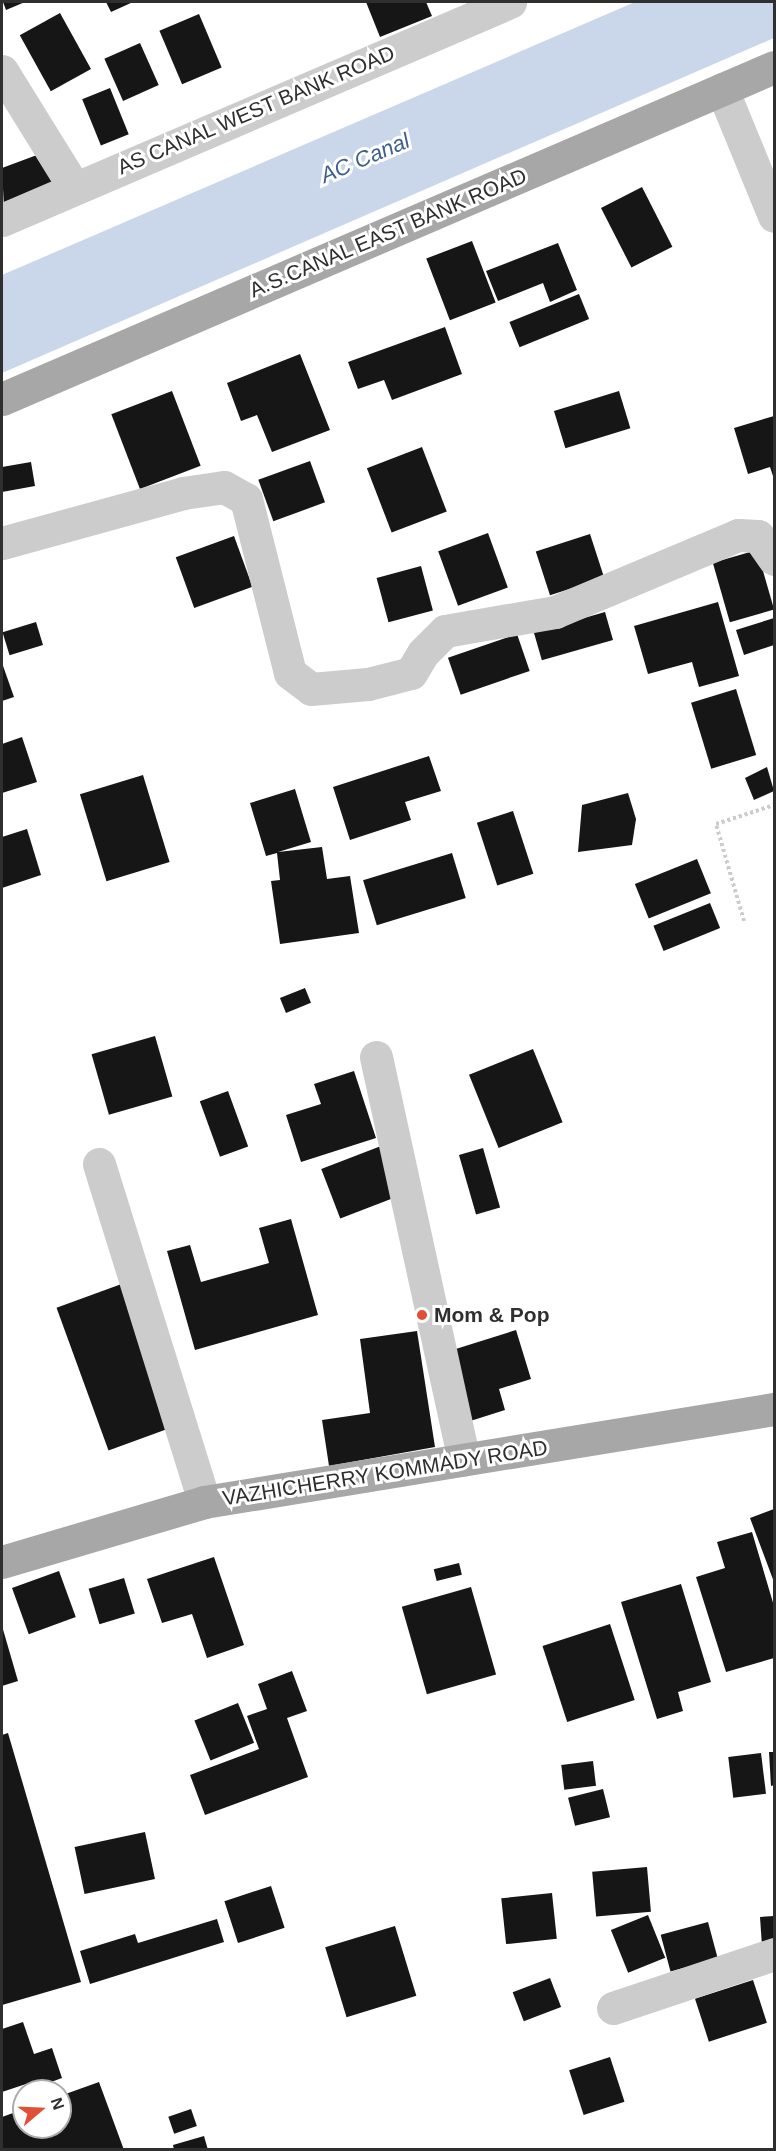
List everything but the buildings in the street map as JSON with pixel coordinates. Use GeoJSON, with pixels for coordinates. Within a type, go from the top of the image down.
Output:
{"type":"FeatureCollection","features":[{"type":"Feature","properties":{"kind":"main road","name":"A.S.CANAL EAST BANK ROAD"},"geometry":{"type":"LineString","coordinates":[[2,399],[774,67]]}},
{"type":"Feature","properties":{"kind":"main road","name":"VAZHICHERRY KOMMADY ROAD"},"geometry":{"type":"LineString","coordinates":[[2,1562],[204,1502],[774,1409]]}},
{"type":"Feature","properties":{"kind":"street","name":"AS CANAL WEST BANK ROAD"},"geometry":{"type":"LineString","coordinates":[[2,220],[453,13],[510,2]]}},
{"type":"Feature","properties":{"kind":"street"},"geometry":{"type":"LineString","coordinates":[[2,71],[74,187]]}},
{"type":"Feature","properties":{"kind":"street"},"geometry":{"type":"LineString","coordinates":[[723,89],[774,216]]}},
{"type":"Feature","properties":{"kind":"street"},"geometry":{"type":"LineString","coordinates":[[2,543],[183,493],[224,487],[246,499],[290,673],[310,689],[368,684],[411,674],[423,653],[445,631],[555,612],[738,535],[758,536],[774,559]]}},
{"type":"Feature","properties":{"kind":"street"},"geometry":{"type":"LineString","coordinates":[[376,1057],[464,1461]]}},
{"type":"Feature","properties":{"kind":"street"},"geometry":{"type":"LineString","coordinates":[[99,1164],[204,1502]]}},
{"type":"Feature","properties":{"kind":"street"},"geometry":{"type":"LineString","coordinates":[[613,2008],[774,1954]]}},
{"type":"Feature","properties":{"kind":"path"},"geometry":{"type":"LineString","coordinates":[[744,921],[716,824],[774,805]]}},
{"type":"Feature","properties":{"kind":"water","name":"AC Canal"},"geometry":{"type":"Polygon","coordinates":[[[635,2],[774,2],[774,38],[2,373],[2,275],[635,2]]]}},
{"type":"Feature","properties":{"kind":"place","name":"Mom & Pop"},"geometry":{"type":"Point","coordinates":[422,1315]}}]}
